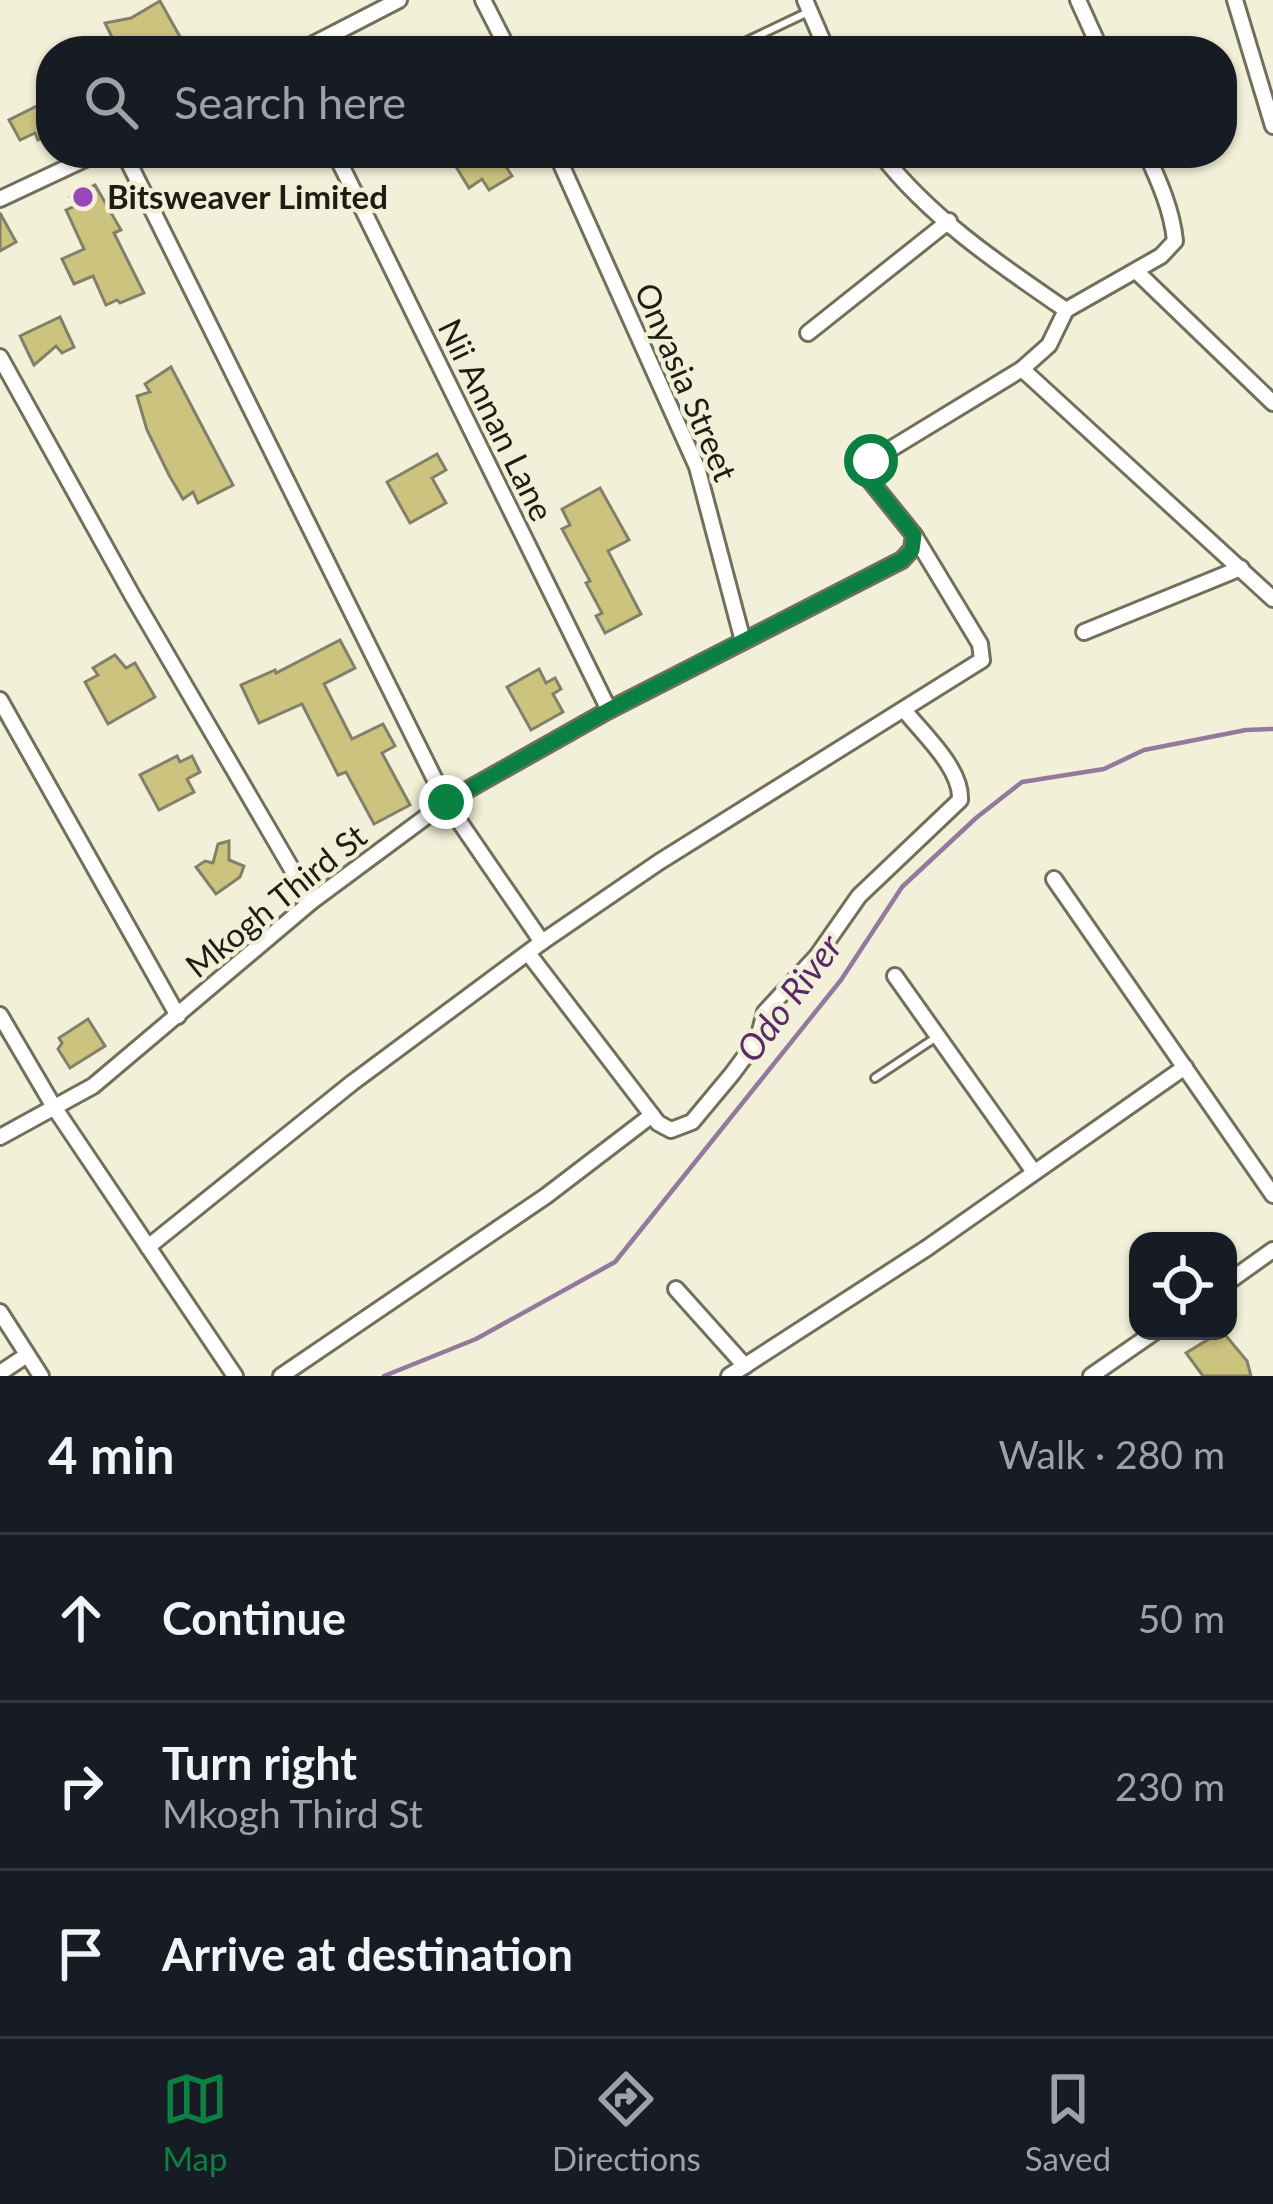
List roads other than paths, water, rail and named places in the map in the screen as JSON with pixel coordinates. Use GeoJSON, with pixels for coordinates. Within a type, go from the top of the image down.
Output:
{"type":"FeatureCollection","features":[{"type":"Feature","properties":{"kind":"street"},"geometry":{"type":"LineString","coordinates":[[330,36],[399,0]]}},
{"type":"Feature","properties":{"kind":"street"},"geometry":{"type":"LineString","coordinates":[[483,0],[501,36]]}},
{"type":"Feature","properties":{"kind":"street"},"geometry":{"type":"LineString","coordinates":[[1078,0],[1094,36]]}},
{"type":"Feature","properties":{"kind":"street"},"geometry":{"type":"LineString","coordinates":[[1235,0],[1273,126]]}},
{"type":"Feature","properties":{"kind":"street"},"geometry":{"type":"LineString","coordinates":[[807,6],[820,36]]}},
{"type":"Feature","properties":{"kind":"street"},"geometry":{"type":"LineString","coordinates":[[0,200],[67,168]]}},
{"type":"Feature","properties":{"kind":"street"},"geometry":{"type":"LineString","coordinates":[[131,168],[446,802],[542,942]]}},
{"type":"Feature","properties":{"kind":"street","name":"Nii Annan Lane"},"geometry":{"type":"LineString","coordinates":[[342,168],[609,710]]}},
{"type":"Feature","properties":{"kind":"street","name":"Onyasia Street"},"geometry":{"type":"LineString","coordinates":[[563,168],[697,467],[743,641]]}},
{"type":"Feature","properties":{"kind":"street"},"geometry":{"type":"LineString","coordinates":[[892,168],[908,188],[1010,272],[1066,310]]}},
{"type":"Feature","properties":{"kind":"street"},"geometry":{"type":"LineString","coordinates":[[148,1246],[352,1083],[542,942],[658,862],[982,660],[983,652],[866,469],[871,461],[1022,369],[1049,345],[1066,310],[1161,256],[1175,241],[1153,168]]}},
{"type":"Feature","properties":{"kind":"street"},"geometry":{"type":"LineString","coordinates":[[808,333],[949,221]]}},
{"type":"Feature","properties":{"kind":"street"},"geometry":{"type":"LineString","coordinates":[[1136,271],[1273,403]]}},
{"type":"Feature","properties":{"kind":"street"},"geometry":{"type":"LineString","coordinates":[[0,357],[311,902]]}},
{"type":"Feature","properties":{"kind":"street"},"geometry":{"type":"LineString","coordinates":[[1022,369],[1273,599]]}},
{"type":"Feature","properties":{"kind":"street","name":"Mkogh Third St"},"geometry":{"type":"LineString","coordinates":[[0,1137],[93,1086],[311,902],[446,802],[609,710],[902,560],[913,542]]}},
{"type":"Feature","properties":{"kind":"street"},"geometry":{"type":"LineString","coordinates":[[1084,632],[1240,568]]}},
{"type":"Feature","properties":{"kind":"street"},"geometry":{"type":"LineString","coordinates":[[0,700],[178,1016]]}},
{"type":"Feature","properties":{"kind":"street"},"geometry":{"type":"LineString","coordinates":[[529,953],[652,1115],[671,1130],[692,1122],[758,1039],[765,1012],[818,956],[860,896],[960,800],[954,774],[905,711]]}},
{"type":"Feature","properties":{"kind":"street"},"geometry":{"type":"LineString","coordinates":[[1054,879],[1273,1195]]}},
{"type":"Feature","properties":{"kind":"street"},"geometry":{"type":"LineString","coordinates":[[895,976],[1034,1172]]}},
{"type":"Feature","properties":{"kind":"street"},"geometry":{"type":"LineString","coordinates":[[0,1015],[55,1107],[235,1376]]}},
{"type":"Feature","properties":{"kind":"street"},"geometry":{"type":"LineString","coordinates":[[729,1376],[1184,1067]]}},
{"type":"Feature","properties":{"kind":"street"},"geometry":{"type":"LineString","coordinates":[[281,1376],[546,1196],[652,1115]]}},
{"type":"Feature","properties":{"kind":"street"},"geometry":{"type":"LineString","coordinates":[[1237,1276],[1273,1250]]}},
{"type":"Feature","properties":{"kind":"street"},"geometry":{"type":"LineString","coordinates":[[676,1289],[746,1366]]}},
{"type":"Feature","properties":{"kind":"street"},"geometry":{"type":"LineString","coordinates":[[0,1312],[41,1376]]}},
{"type":"Feature","properties":{"kind":"street"},"geometry":{"type":"LineString","coordinates":[[1091,1376],[1143,1340]]}},
{"type":"Feature","properties":{"kind":"street"},"geometry":{"type":"LineString","coordinates":[[0,1373],[27,1355]]}},
{"type":"Feature","properties":{"kind":"lane"},"geometry":{"type":"LineString","coordinates":[[753,36],[807,6]]}},
{"type":"Feature","properties":{"kind":"lane"},"geometry":{"type":"LineString","coordinates":[[875,1078],[938,1036]]}},
{"type":"Feature","properties":{"kind":"waterway","name":"Odo River"},"geometry":{"type":"LineString","coordinates":[[384,1376],[476,1339],[615,1262],[841,980],[902,887],[1022,782],[1104,769],[1144,750],[1273,729]]}},
{"type":"Feature","properties":{"kind":"place","name":"Bitsweaver Limited"},"geometry":{"type":"Point","coordinates":[83,197]}}]}
